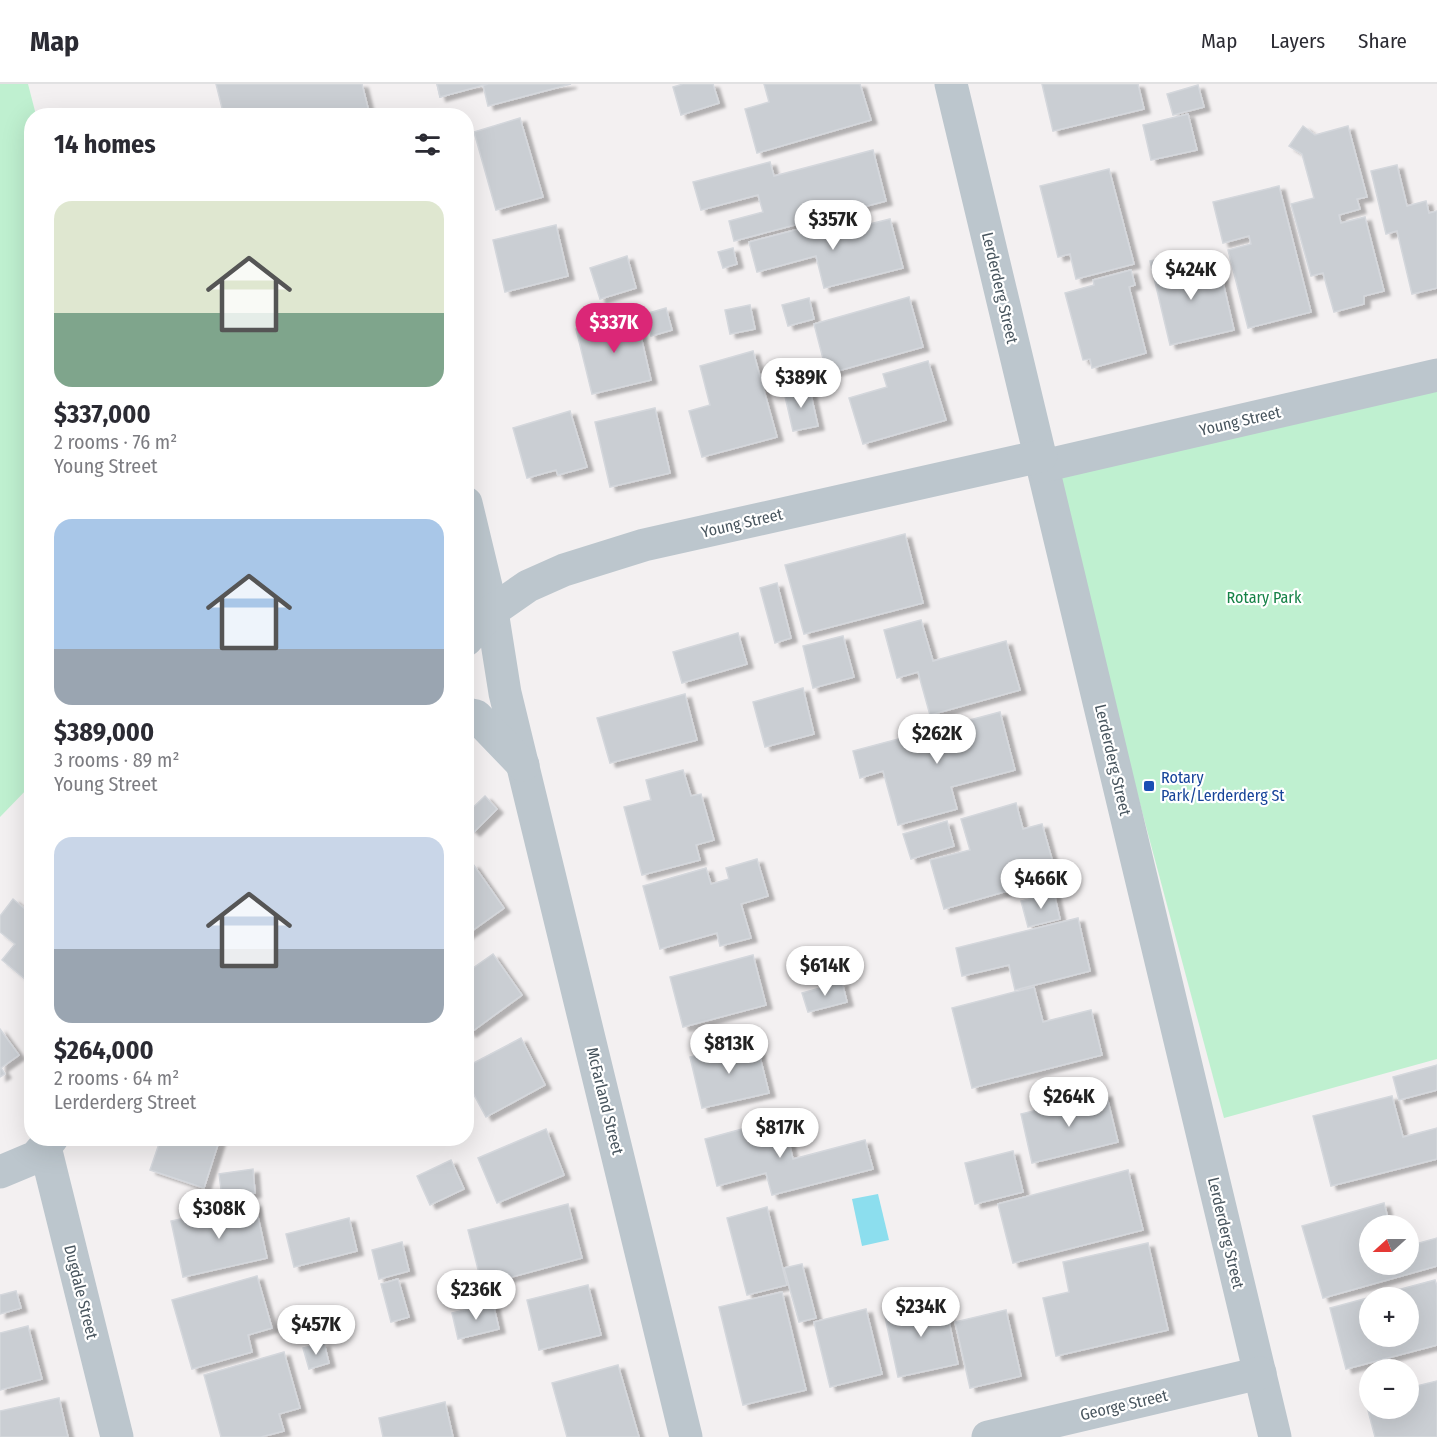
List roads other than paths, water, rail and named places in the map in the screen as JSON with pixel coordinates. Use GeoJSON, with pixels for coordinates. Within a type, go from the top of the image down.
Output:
{"type":"FeatureCollection","features":[{"type":"Feature","properties":{"kind":"street","name":"Lerderderg Street"},"geometry":{"type":"LineString","coordinates":[[951,84],[1275,1437]]}},
{"type":"Feature","properties":{"kind":"street","name":"Young Street"},"geometry":{"type":"LineString","coordinates":[[474,631],[492,610],[528,586],[564,570],[644,545],[1437,375]]}},
{"type":"Feature","properties":{"kind":"street","name":"McFarland Street"},"geometry":{"type":"LineString","coordinates":[[474,536],[492,610],[506,693],[686,1437]]}},
{"type":"Feature","properties":{"kind":"street"},"geometry":{"type":"LineString","coordinates":[[474,716],[524,766]]}},
{"type":"Feature","properties":{"kind":"street"},"geometry":{"type":"LineString","coordinates":[[0,1172],[36,1157],[46,1146]]}},
{"type":"Feature","properties":{"kind":"street","name":"Dugdale Street"},"geometry":{"type":"LineString","coordinates":[[50,1146],[117,1437]]}},
{"type":"Feature","properties":{"kind":"street","name":"George Street"},"geometry":{"type":"LineString","coordinates":[[988,1437],[1260,1373]]}},
{"type":"Feature","properties":{"kind":"water"},"geometry":{"type":"Polygon","coordinates":[[[878,1194],[889,1240],[862,1246],[852,1199],[878,1194]]]}},
{"type":"Feature","properties":{"kind":"place","name":"Rotary Park/Lerderderg St"},"geometry":{"type":"Point","coordinates":[1149,786]}},
{"type":"Feature","properties":{"kind":"park label","name":"Rotary Park"},"geometry":{"type":"Point","coordinates":[1264,597]}}]}
